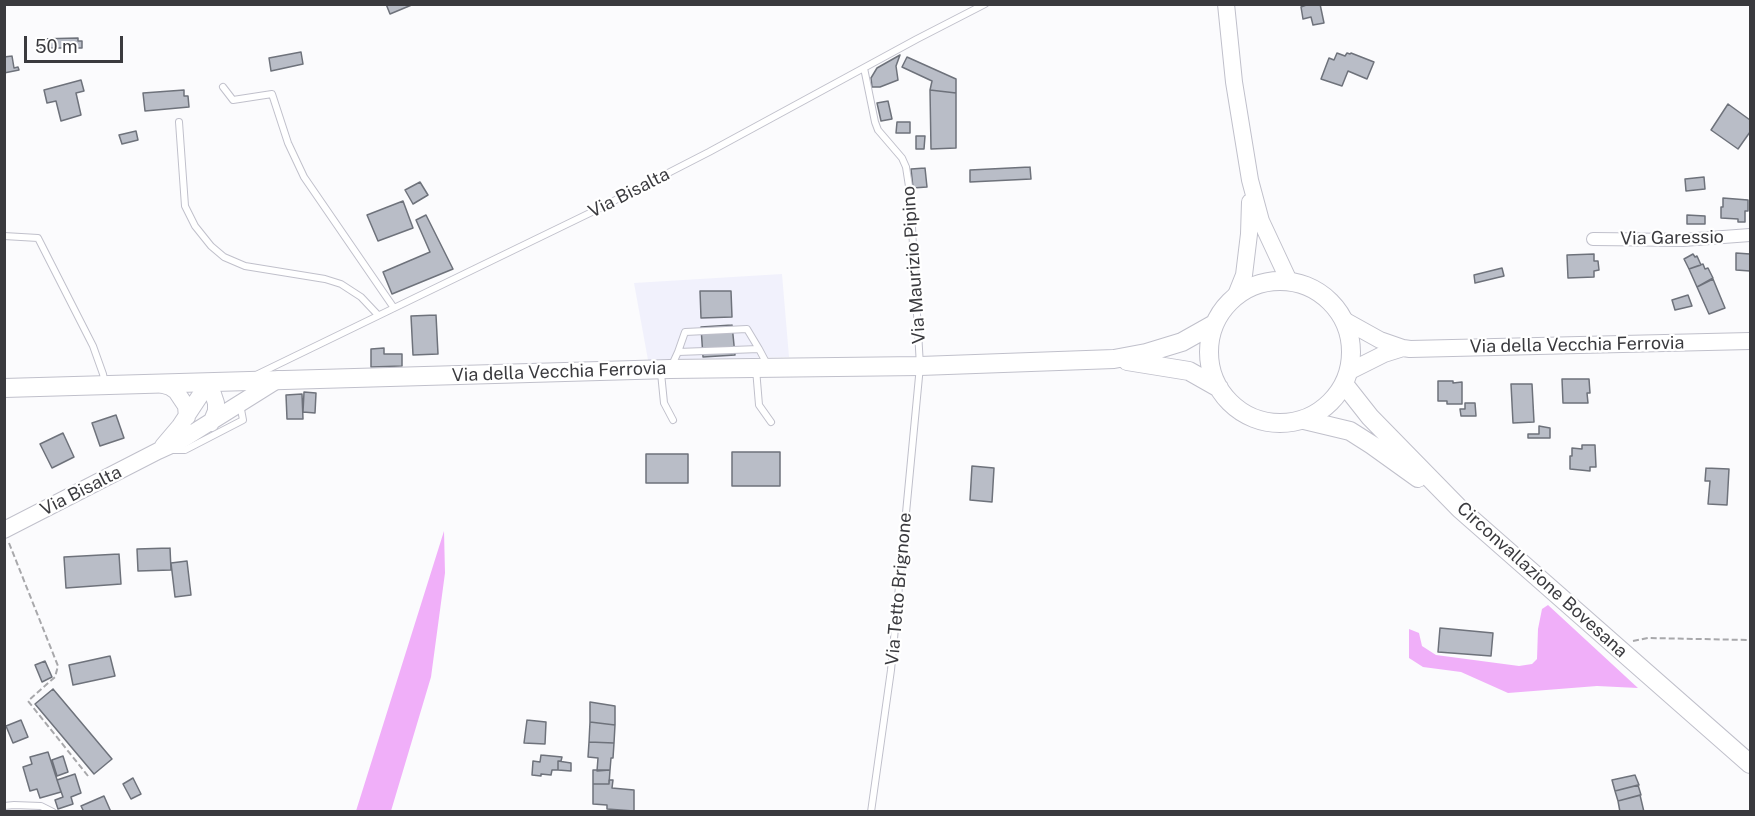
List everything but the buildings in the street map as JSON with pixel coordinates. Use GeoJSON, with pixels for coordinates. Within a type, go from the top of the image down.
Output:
{"type":"FeatureCollection","features":[{"type":"Feature","properties":{"kind":"main road"},"geometry":{"type":"LineString","coordinates":[[1270,281],[1289,281],[1306,285],[1322,293],[1335,305],[1350,336],[1352,354],[1347,378],[1334,400],[1320,412],[1304,420],[1280,423],[1256,419],[1234,407],[1219,388],[1210,368],[1209,345],[1214,324],[1223,308],[1236,295],[1252,286],[1270,281]]}},
{"type":"Feature","properties":{"kind":"main road","name":"Via della Vecchia Ferrovia"},"geometry":{"type":"LineString","coordinates":[[4,387],[244,381],[272,374],[920,366],[1114,359],[1146,353],[1182,342],[1214,324]]}},
{"type":"Feature","properties":{"kind":"main road","name":"Via della Vecchia Ferrovia"},"geometry":{"type":"LineString","coordinates":[[1114,359],[1189,371],[1219,388]]}},
{"type":"Feature","properties":{"kind":"main road","name":"Circonvallazione Bovesana"},"geometry":{"type":"LineString","coordinates":[[1347,378],[1370,417],[1461,509],[1750,764]]}},
{"type":"Feature","properties":{"kind":"main road"},"geometry":{"type":"LineString","coordinates":[[1304,420],[1350,431],[1461,509]]}},
{"type":"Feature","properties":{"kind":"street"},"geometry":{"type":"LineString","coordinates":[[1226,4],[1234,82],[1250,180],[1261,221],[1289,281]]}},
{"type":"Feature","properties":{"kind":"street"},"geometry":{"type":"LineString","coordinates":[[1231,38],[1236,12],[1241,4]]}},
{"type":"Feature","properties":{"kind":"street"},"geometry":{"type":"LineString","coordinates":[[1236,295],[1244,275],[1249,234],[1250,180]]}},
{"type":"Feature","properties":{"kind":"street","name":"Via Garessio"},"geometry":{"type":"LineString","coordinates":[[1593,239],[1683,240],[1750,235]]}},
{"type":"Feature","properties":{"kind":"street","name":"Via della Vecchia Ferrovia"},"geometry":{"type":"LineString","coordinates":[[1344,320],[1380,340],[1403,348]]}},
{"type":"Feature","properties":{"kind":"street","name":"Via della Vecchia Ferrovia"},"geometry":{"type":"LineString","coordinates":[[1347,378],[1384,354],[1403,348],[1750,341]]}},
{"type":"Feature","properties":{"kind":"street","name":"Via Bisalta"},"geometry":{"type":"LineString","coordinates":[[7,537],[211,423],[240,404],[272,374]]}},
{"type":"Feature","properties":{"kind":"street"},"geometry":{"type":"LineString","coordinates":[[209,382],[216,403],[216,411],[211,423]]}},
{"type":"Feature","properties":{"kind":"street","name":"Via Bisalta"},"geometry":{"type":"LineString","coordinates":[[158,451],[187,417],[209,382]]}},
{"type":"Feature","properties":{"kind":"street"},"geometry":{"type":"LineString","coordinates":[[160,384],[170,387],[182,398],[186,406],[187,417]]}},
{"type":"Feature","properties":{"kind":"lane","name":"Via Bisalta"},"geometry":{"type":"LineString","coordinates":[[272,374],[378,315],[596,210],[709,152],[985,4]]}},
{"type":"Feature","properties":{"kind":"lane","name":"Via Maurizio Pipino"},"geometry":{"type":"LineString","coordinates":[[864,68],[878,130],[902,158],[906,167],[910,193],[920,366]]}},
{"type":"Feature","properties":{"kind":"lane"},"geometry":{"type":"LineString","coordinates":[[223,87],[233,100],[272,94],[288,143],[304,177],[394,308]]}},
{"type":"Feature","properties":{"kind":"lane"},"geometry":{"type":"LineString","coordinates":[[179,122],[184,206],[195,226],[211,246],[224,257],[245,266],[325,279],[341,284],[361,297],[378,315]]}},
{"type":"Feature","properties":{"kind":"lane"},"geometry":{"type":"LineString","coordinates":[[4,237],[38,238],[93,346],[105,385]]}},
{"type":"Feature","properties":{"kind":"lane"},"geometry":{"type":"LineString","coordinates":[[673,420],[664,403],[665,369],[678,352],[685,332],[747,329],[759,349],[762,367],[759,405],[771,422]]}},
{"type":"Feature","properties":{"kind":"lane"},"geometry":{"type":"LineString","coordinates":[[678,352],[759,349]]}},
{"type":"Feature","properties":{"kind":"lane","name":"Via Tetto Brignone"},"geometry":{"type":"LineString","coordinates":[[871,812],[891,670],[920,366]]}},
{"type":"Feature","properties":{"kind":"lane"},"geometry":{"type":"LineString","coordinates":[[158,451],[185,450],[243,420],[240,404]]}},
{"type":"Feature","properties":{"kind":"lane"},"geometry":{"type":"LineString","coordinates":[[4,806],[41,806],[53,812]]}},
{"type":"Feature","properties":{"kind":"path"},"geometry":{"type":"LineString","coordinates":[[7,537],[58,666],[55,677],[28,701],[88,776]]}},
{"type":"Feature","properties":{"kind":"path"},"geometry":{"type":"LineString","coordinates":[[1621,650],[1631,642],[1648,638],[1750,640]]}},
{"type":"Feature","properties":{"kind":"shaded area"},"geometry":{"type":"Polygon","coordinates":[[[782,274],[789,357],[648,360],[634,283],[782,274]]]}},
{"type":"Feature","properties":{"kind":"shaded area"},"geometry":{"type":"Polygon","coordinates":[[[444,531],[445,573],[431,677],[391,811],[356,811],[444,531]]]}},
{"type":"Feature","properties":{"kind":"shaded area"},"geometry":{"type":"Polygon","coordinates":[[[1548,605],[1638,688],[1597,686],[1508,693],[1461,672],[1423,667],[1409,658],[1409,629],[1419,633],[1422,646],[1436,655],[1519,666],[1532,664],[1537,659],[1538,629],[1542,609],[1548,605]]]}}]}
